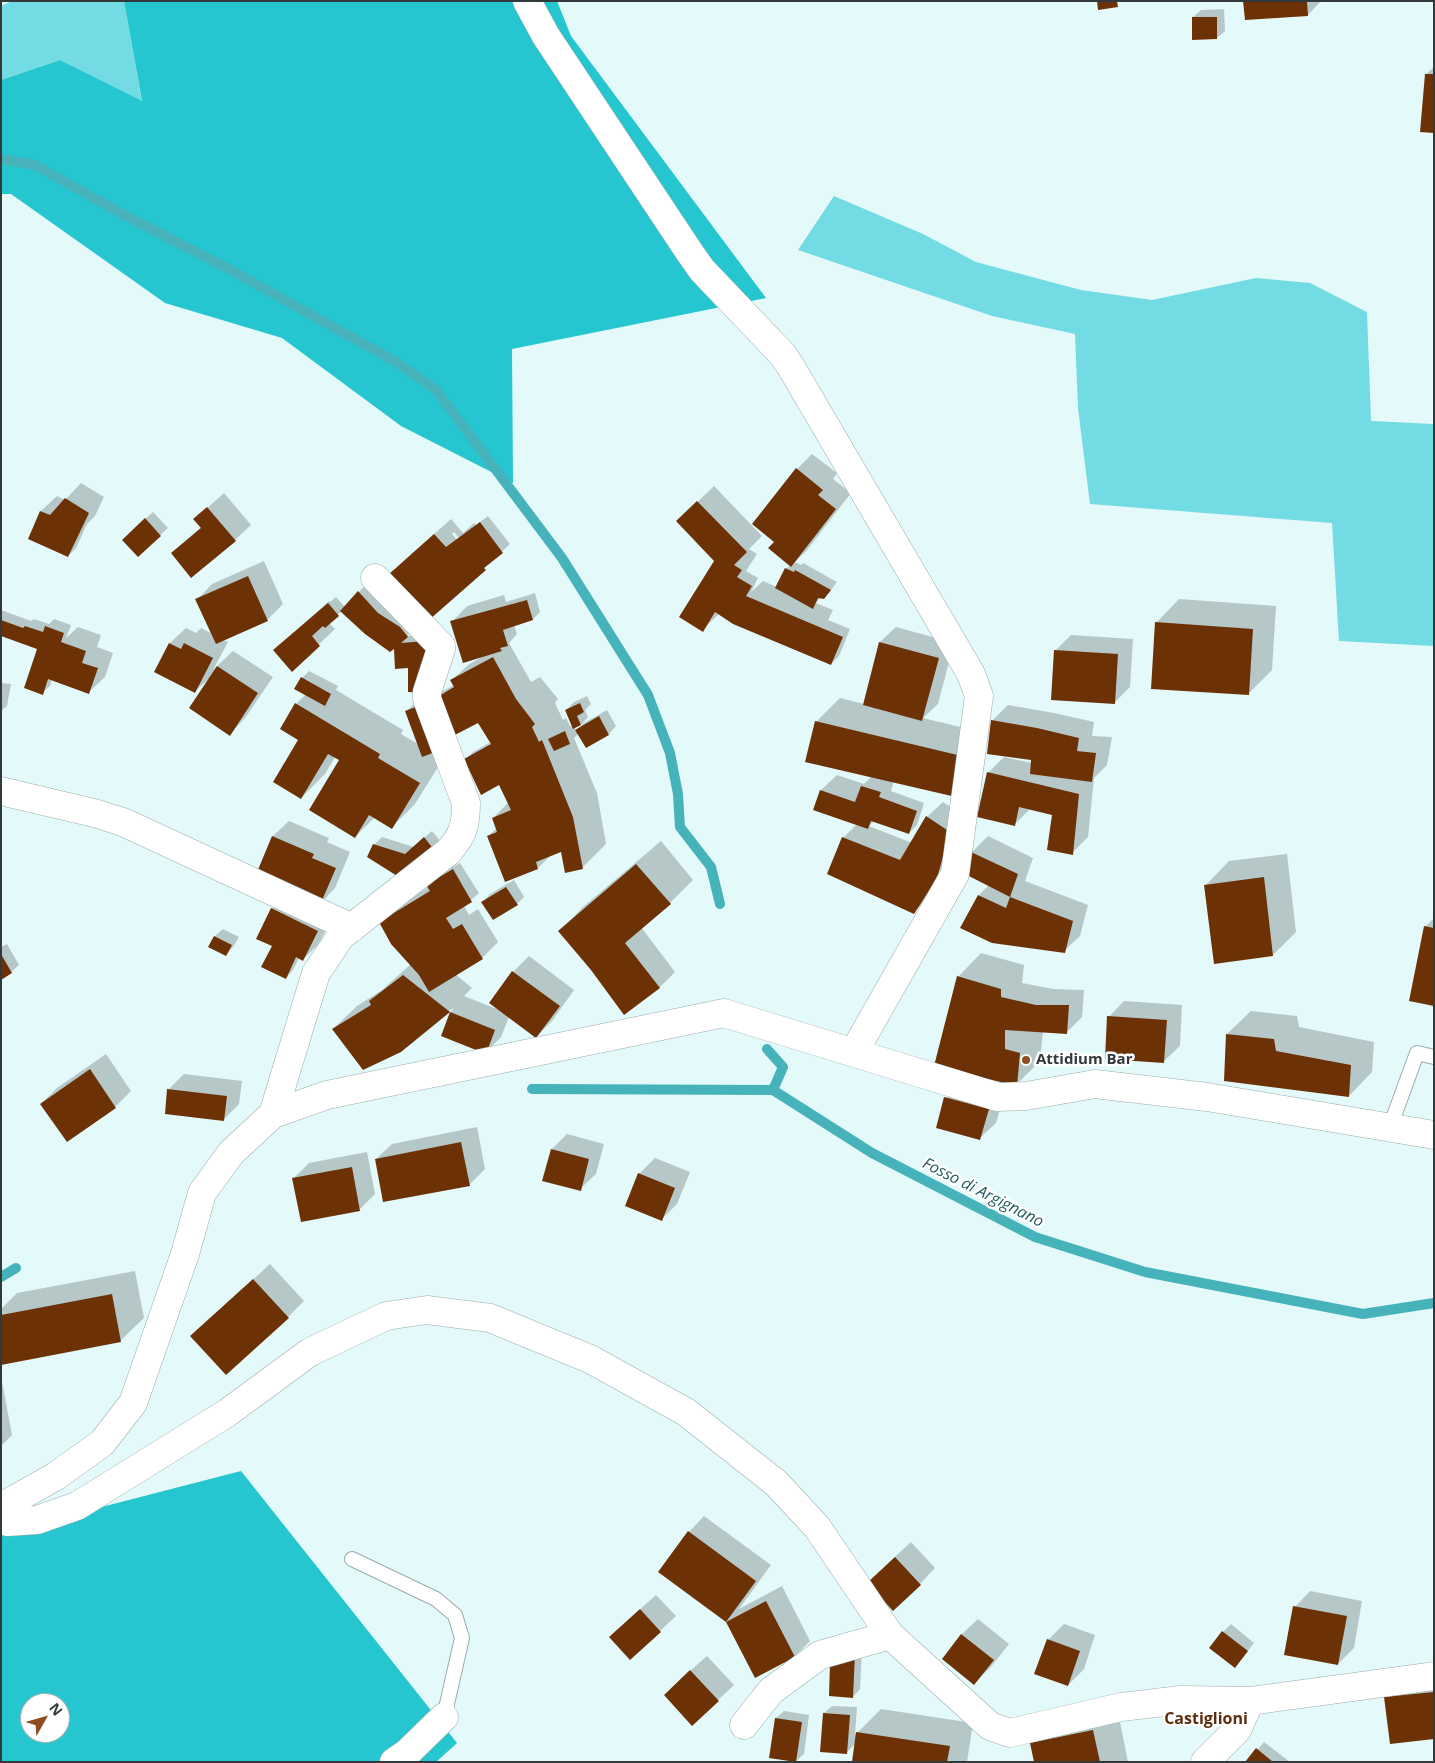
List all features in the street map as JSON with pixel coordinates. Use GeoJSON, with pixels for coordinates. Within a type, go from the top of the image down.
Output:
{"type":"FeatureCollection","features":[{"type":"Feature","properties":{"kind":"street"},"geometry":{"type":"LineString","coordinates":[[526,1],[546,36],[702,270],[783,355],[791,367],[971,674],[979,696],[955,874],[854,1052]]}},
{"type":"Feature","properties":{"kind":"street"},"geometry":{"type":"LineString","coordinates":[[273,1114],[316,973],[341,936],[448,852],[461,837],[466,820],[466,803],[427,699],[427,692],[441,646],[375,578]]}},
{"type":"Feature","properties":{"kind":"street"},"geometry":{"type":"LineString","coordinates":[[1,791],[94,813],[123,822],[352,928]]}},
{"type":"Feature","properties":{"kind":"street"},"geometry":{"type":"LineString","coordinates":[[1,1507],[56,1476],[102,1443],[133,1403],[185,1254],[202,1193],[231,1153],[273,1114],[327,1095],[724,1013],[998,1097],[1026,1096],[1095,1084],[1207,1097],[1434,1136]]}},
{"type":"Feature","properties":{"kind":"street"},"geometry":{"type":"LineString","coordinates":[[1,1520],[8,1522],[37,1520],[77,1506],[227,1413],[310,1352],[386,1316],[427,1310],[490,1318],[590,1359],[686,1412],[776,1483],[817,1527],[890,1635],[990,1726],[1010,1733],[1121,1707],[1181,1700],[1250,1700],[1434,1676]]}},
{"type":"Feature","properties":{"kind":"street"},"geometry":{"type":"LineString","coordinates":[[744,1725],[772,1691],[820,1655],[890,1635]]}},
{"type":"Feature","properties":{"kind":"street"},"geometry":{"type":"LineString","coordinates":[[1206,1762],[1237,1730],[1250,1700]]}},
{"type":"Feature","properties":{"kind":"street"},"geometry":{"type":"LineString","coordinates":[[394,1762],[407,1753],[444,1718]]}},
{"type":"Feature","properties":{"kind":"lane"},"geometry":{"type":"LineString","coordinates":[[1390,1127],[1417,1053],[1434,1057]]}},
{"type":"Feature","properties":{"kind":"lane"},"geometry":{"type":"LineString","coordinates":[[352,1559],[436,1598],[455,1615],[462,1638],[444,1718]]}},
{"type":"Feature","properties":{"kind":"shaded area"},"geometry":{"type":"Polygon","coordinates":[[[12,1],[124,1],[142,102],[60,60],[1,80],[1,6],[12,1]]]}},
{"type":"Feature","properties":{"kind":"shaded area"},"geometry":{"type":"Polygon","coordinates":[[[124,1],[557,1],[571,36],[766,298],[512,349],[513,483],[401,426],[282,338],[165,303],[11,194],[1,194],[1,80],[60,60],[142,101],[124,1]]]}},
{"type":"Feature","properties":{"kind":"shaded area"},"geometry":{"type":"Polygon","coordinates":[[[834,196],[923,234],[976,262],[1081,290],[1152,300],[1256,278],[1310,283],[1367,312],[1371,421],[1434,424],[1434,646],[1339,641],[1332,523],[1090,504],[1078,408],[1075,334],[992,316],[798,250],[834,196]]]}},
{"type":"Feature","properties":{"kind":"shaded area"},"geometry":{"type":"Polygon","coordinates":[[[241,1471],[457,1743],[436,1762],[1,1762],[1,1533],[241,1471]]]}},
{"type":"Feature","properties":{"kind":"building"},"geometry":{"type":"Polygon","coordinates":[[[1097,1],[1117,1],[1118,7],[1098,10],[1097,1]]]}},
{"type":"Feature","properties":{"kind":"building"},"geometry":{"type":"Polygon","coordinates":[[[1243,1],[1307,1],[1308,16],[1245,20],[1243,1]]]}},
{"type":"Feature","properties":{"kind":"building"},"geometry":{"type":"Polygon","coordinates":[[[1192,17],[1217,17],[1217,39],[1192,40],[1192,17]]]}},
{"type":"Feature","properties":{"kind":"building"},"geometry":{"type":"Polygon","coordinates":[[[1425,74],[1434,74],[1434,133],[1420,132],[1425,74]]]}},
{"type":"Feature","properties":{"kind":"building"},"geometry":{"type":"Polygon","coordinates":[[[796,468],[823,490],[818,495],[836,509],[791,567],[768,548],[774,542],[752,524],[796,468]]]}},
{"type":"Feature","properties":{"kind":"building"},"geometry":{"type":"Polygon","coordinates":[[[65,498],[89,513],[68,557],[28,539],[40,511],[50,515],[65,498]]]}},
{"type":"Feature","properties":{"kind":"building"},"geometry":{"type":"Polygon","coordinates":[[[697,501],[747,552],[734,565],[742,570],[737,577],[752,586],[746,596],[843,637],[831,665],[733,624],[715,612],[703,632],[679,617],[714,561],[676,521],[697,501]]]}},
{"type":"Feature","properties":{"kind":"building"},"geometry":{"type":"Polygon","coordinates":[[[207,507],[236,541],[191,578],[171,553],[201,528],[193,519],[207,507]]]}},
{"type":"Feature","properties":{"kind":"building"},"geometry":{"type":"Polygon","coordinates":[[[145,518],[161,536],[138,557],[122,540],[145,518]]]}},
{"type":"Feature","properties":{"kind":"building"},"geometry":{"type":"Polygon","coordinates":[[[480,522],[503,553],[484,568],[486,570],[429,620],[388,575],[434,534],[446,547],[480,522]]]}},
{"type":"Feature","properties":{"kind":"building"},"geometry":{"type":"Polygon","coordinates":[[[785,568],[794,572],[795,570],[831,590],[824,599],[818,598],[813,609],[775,588],[785,568]]]}},
{"type":"Feature","properties":{"kind":"building"},"geometry":{"type":"Polygon","coordinates":[[[248,576],[268,621],[216,644],[195,599],[248,576]]]}},
{"type":"Feature","properties":{"kind":"building"},"geometry":{"type":"Polygon","coordinates":[[[358,591],[378,613],[400,627],[408,637],[401,643],[426,641],[428,667],[423,693],[408,692],[408,668],[395,669],[394,649],[390,652],[365,634],[340,611],[358,591]]]}},
{"type":"Feature","properties":{"kind":"building"},"geometry":{"type":"Polygon","coordinates":[[[527,600],[533,620],[503,630],[508,646],[500,648],[502,651],[463,663],[450,621],[527,600]]]}},
{"type":"Feature","properties":{"kind":"building"},"geometry":{"type":"Polygon","coordinates":[[[328,603],[339,616],[312,636],[320,646],[292,672],[273,650],[328,603]]]}},
{"type":"Feature","properties":{"kind":"building"},"geometry":{"type":"Polygon","coordinates":[[[1,620],[23,628],[25,626],[43,632],[45,626],[64,633],[61,642],[86,651],[82,663],[98,668],[89,694],[48,679],[43,695],[24,688],[37,649],[1,636],[1,620]]]}},
{"type":"Feature","properties":{"kind":"building"},"geometry":{"type":"Polygon","coordinates":[[[1155,622],[1253,629],[1249,695],[1151,689],[1155,622]]]}},
{"type":"Feature","properties":{"kind":"building"},"geometry":{"type":"Polygon","coordinates":[[[879,642],[939,658],[922,721],[863,705],[879,642]]]}},
{"type":"Feature","properties":{"kind":"building"},"geometry":{"type":"Polygon","coordinates":[[[169,643],[181,649],[184,643],[213,658],[195,693],[154,672],[169,643]]]}},
{"type":"Feature","properties":{"kind":"building"},"geometry":{"type":"Polygon","coordinates":[[[1054,650],[1118,654],[1115,704],[1051,700],[1054,650]]]}},
{"type":"Feature","properties":{"kind":"building"},"geometry":{"type":"Polygon","coordinates":[[[493,657],[516,699],[535,724],[532,727],[539,742],[542,740],[573,817],[583,869],[565,873],[561,852],[536,862],[538,869],[505,882],[487,836],[497,832],[492,818],[511,810],[499,785],[481,795],[464,759],[491,744],[478,723],[451,737],[434,699],[454,687],[450,680],[493,657]]]}},
{"type":"Feature","properties":{"kind":"building"},"geometry":{"type":"Polygon","coordinates":[[[217,666],[258,693],[230,736],[189,708],[217,666]]]}},
{"type":"Feature","properties":{"kind":"building"},"geometry":{"type":"Polygon","coordinates":[[[301,677],[331,694],[325,706],[294,689],[301,677]]]}},
{"type":"Feature","properties":{"kind":"building"},"geometry":{"type":"Polygon","coordinates":[[[295,703],[380,754],[378,758],[420,783],[392,829],[369,815],[355,838],[309,810],[339,760],[328,754],[301,799],[273,782],[298,740],[280,729],[295,703]]]}},
{"type":"Feature","properties":{"kind":"building"},"geometry":{"type":"Polygon","coordinates":[[[580,703],[584,712],[577,716],[581,725],[573,729],[565,710],[580,703]]]}},
{"type":"Feature","properties":{"kind":"building"},"geometry":{"type":"Polygon","coordinates":[[[421,705],[438,751],[422,757],[405,711],[421,705]]]}},
{"type":"Feature","properties":{"kind":"building"},"geometry":{"type":"Polygon","coordinates":[[[599,716],[609,735],[586,748],[575,730],[599,716]]]}},
{"type":"Feature","properties":{"kind":"building"},"geometry":{"type":"Polygon","coordinates":[[[991,720],[1079,738],[1077,751],[1096,753],[1092,782],[1030,774],[1031,760],[987,754],[991,720]]]}},
{"type":"Feature","properties":{"kind":"building"},"geometry":{"type":"Polygon","coordinates":[[[815,721],[966,757],[956,797],[805,762],[815,721]]]}},
{"type":"Feature","properties":{"kind":"building"},"geometry":{"type":"Polygon","coordinates":[[[565,731],[570,744],[554,751],[548,739],[565,731]]]}},
{"type":"Feature","properties":{"kind":"building"},"geometry":{"type":"Polygon","coordinates":[[[987,772],[1079,794],[1073,855],[1047,850],[1052,815],[1019,807],[1015,826],[977,817],[987,772]]]}},
{"type":"Feature","properties":{"kind":"building"},"geometry":{"type":"Polygon","coordinates":[[[861,786],[881,792],[879,797],[917,811],[909,834],[871,821],[868,829],[813,810],[820,790],[855,802],[861,786]]]}},
{"type":"Feature","properties":{"kind":"building"},"geometry":{"type":"Polygon","coordinates":[[[926,816],[950,832],[937,878],[914,914],[827,874],[842,837],[900,860],[926,816]]]}},
{"type":"Feature","properties":{"kind":"building"},"geometry":{"type":"Polygon","coordinates":[[[272,836],[314,854],[312,858],[336,868],[320,905],[255,877],[272,836]]]}},
{"type":"Feature","properties":{"kind":"building"},"geometry":{"type":"Polygon","coordinates":[[[424,837],[435,851],[402,879],[367,857],[373,844],[405,854],[424,837]]]}},
{"type":"Feature","properties":{"kind":"building"},"geometry":{"type":"Polygon","coordinates":[[[971,852],[1018,874],[1010,897],[961,872],[971,852]]]}},
{"type":"Feature","properties":{"kind":"building"},"geometry":{"type":"Polygon","coordinates":[[[636,864],[671,904],[625,943],[660,988],[624,1015],[591,970],[558,931],[636,864]]]}},
{"type":"Feature","properties":{"kind":"building"},"geometry":{"type":"Polygon","coordinates":[[[453,869],[472,902],[446,918],[453,929],[462,924],[483,959],[429,992],[419,975],[391,944],[379,922],[430,891],[426,885],[453,869]]]}},
{"type":"Feature","properties":{"kind":"building"},"geometry":{"type":"Polygon","coordinates":[[[1264,877],[1273,956],[1214,964],[1204,885],[1264,877]]]}},
{"type":"Feature","properties":{"kind":"building"},"geometry":{"type":"Polygon","coordinates":[[[506,887],[518,905],[493,920],[481,902],[506,887]]]}},
{"type":"Feature","properties":{"kind":"building"},"geometry":{"type":"Polygon","coordinates":[[[978,895],[1006,908],[1010,897],[1073,921],[1065,953],[992,943],[960,928],[978,895]]]}},
{"type":"Feature","properties":{"kind":"building"},"geometry":{"type":"Polygon","coordinates":[[[271,908],[318,931],[303,961],[296,957],[286,979],[261,967],[272,946],[256,939],[271,908]]]}},
{"type":"Feature","properties":{"kind":"building"},"geometry":{"type":"Polygon","coordinates":[[[1424,926],[1434,928],[1434,1006],[1409,1001],[1424,926]]]}},
{"type":"Feature","properties":{"kind":"building"},"geometry":{"type":"Polygon","coordinates":[[[214,936],[232,945],[226,956],[208,947],[214,936]]]}},
{"type":"Feature","properties":{"kind":"building"},"geometry":{"type":"Polygon","coordinates":[[[1,954],[12,973],[1,980],[1,954]]]}},
{"type":"Feature","properties":{"kind":"building"},"geometry":{"type":"Polygon","coordinates":[[[512,971],[560,1006],[536,1038],[489,1003],[512,971]]]}},
{"type":"Feature","properties":{"kind":"building"},"geometry":{"type":"Polygon","coordinates":[[[403,975],[450,1012],[401,1052],[363,1070],[332,1029],[371,1005],[369,1001],[403,975]]]}},
{"type":"Feature","properties":{"kind":"building"},"geometry":{"type":"Polygon","coordinates":[[[957,976],[1001,989],[1001,997],[1036,1005],[1069,1005],[1067,1034],[1005,1030],[1005,1049],[1020,1053],[1017,1086],[934,1066],[957,976]]]}},
{"type":"Feature","properties":{"kind":"building"},"geometry":{"type":"Polygon","coordinates":[[[450,1012],[495,1030],[486,1054],[441,1036],[450,1012]]]}},
{"type":"Feature","properties":{"kind":"building"},"geometry":{"type":"Polygon","coordinates":[[[1107,1016],[1167,1020],[1164,1063],[1105,1059],[1107,1016]]]}},
{"type":"Feature","properties":{"kind":"building"},"geometry":{"type":"Polygon","coordinates":[[[1226,1034],[1274,1039],[1276,1051],[1351,1065],[1349,1097],[1224,1081],[1226,1034]]]}},
{"type":"Feature","properties":{"kind":"building"},"geometry":{"type":"Polygon","coordinates":[[[90,1069],[116,1108],[67,1142],[40,1104],[90,1069]]]}},
{"type":"Feature","properties":{"kind":"building"},"geometry":{"type":"Polygon","coordinates":[[[167,1089],[227,1096],[224,1121],[165,1114],[167,1089]]]}},
{"type":"Feature","properties":{"kind":"building"},"geometry":{"type":"Polygon","coordinates":[[[944,1097],[989,1109],[980,1140],[936,1128],[944,1097]]]}},
{"type":"Feature","properties":{"kind":"building"},"geometry":{"type":"Polygon","coordinates":[[[461,1142],[470,1186],[383,1202],[375,1159],[461,1142]]]}},
{"type":"Feature","properties":{"kind":"building"},"geometry":{"type":"Polygon","coordinates":[[[551,1149],[589,1159],[581,1191],[542,1181],[551,1149]]]}},
{"type":"Feature","properties":{"kind":"building"},"geometry":{"type":"Polygon","coordinates":[[[352,1167],[360,1211],[301,1222],[292,1178],[352,1167]]]}},
{"type":"Feature","properties":{"kind":"building"},"geometry":{"type":"Polygon","coordinates":[[[638,1173],[675,1188],[662,1221],[625,1206],[638,1173]]]}},
{"type":"Feature","properties":{"kind":"building"},"geometry":{"type":"Polygon","coordinates":[[[253,1279],[289,1318],[226,1375],[190,1336],[253,1279]]]}},
{"type":"Feature","properties":{"kind":"building"},"geometry":{"type":"Polygon","coordinates":[[[112,1294],[121,1342],[1,1365],[1,1315],[112,1294]]]}},
{"type":"Feature","properties":{"kind":"building"},"geometry":{"type":"Polygon","coordinates":[[[688,1531],[756,1581],[726,1622],[658,1572],[688,1531]]]}},
{"type":"Feature","properties":{"kind":"building"},"geometry":{"type":"Polygon","coordinates":[[[895,1557],[921,1585],[893,1611],[867,1583],[895,1557]]]}},
{"type":"Feature","properties":{"kind":"building"},"geometry":{"type":"Polygon","coordinates":[[[766,1601],[795,1657],[755,1678],[726,1622],[766,1601]]]}},
{"type":"Feature","properties":{"kind":"building"},"geometry":{"type":"Polygon","coordinates":[[[1293,1606],[1347,1616],[1338,1665],[1284,1655],[1293,1606]]]}},
{"type":"Feature","properties":{"kind":"building"},"geometry":{"type":"Polygon","coordinates":[[[640,1609],[661,1632],[630,1660],[609,1637],[640,1609]]]}},
{"type":"Feature","properties":{"kind":"building"},"geometry":{"type":"Polygon","coordinates":[[[1222,1631],[1248,1651],[1235,1668],[1209,1648],[1222,1631]]]}},
{"type":"Feature","properties":{"kind":"building"},"geometry":{"type":"Polygon","coordinates":[[[961,1634],[994,1660],[974,1685],[942,1659],[961,1634]]]}},
{"type":"Feature","properties":{"kind":"building"},"geometry":{"type":"Polygon","coordinates":[[[1047,1639],[1080,1651],[1068,1686],[1034,1674],[1047,1639]]]}},
{"type":"Feature","properties":{"kind":"building"},"geometry":{"type":"Polygon","coordinates":[[[855,1654],[853,1698],[829,1696],[830,1663],[855,1654]]]}},
{"type":"Feature","properties":{"kind":"building"},"geometry":{"type":"Polygon","coordinates":[[[690,1670],[719,1701],[692,1726],[664,1695],[690,1670]]]}},
{"type":"Feature","properties":{"kind":"building"},"geometry":{"type":"Polygon","coordinates":[[[1434,1692],[1434,1739],[1390,1744],[1384,1697],[1434,1692]]]}},
{"type":"Feature","properties":{"kind":"building"},"geometry":{"type":"Polygon","coordinates":[[[823,1713],[850,1715],[847,1754],[820,1752],[823,1713]]]}},
{"type":"Feature","properties":{"kind":"building"},"geometry":{"type":"Polygon","coordinates":[[[775,1718],[802,1722],[796,1762],[769,1758],[775,1718]]]}},
{"type":"Feature","properties":{"kind":"building"},"geometry":{"type":"Polygon","coordinates":[[[1093,1730],[1100,1762],[1034,1762],[1030,1743],[1093,1730]]]}},
{"type":"Feature","properties":{"kind":"building"},"geometry":{"type":"Polygon","coordinates":[[[856,1732],[950,1746],[947,1762],[852,1762],[856,1732]]]}},
{"type":"Feature","properties":{"kind":"building"},"geometry":{"type":"Polygon","coordinates":[[[1256,1748],[1273,1762],[1245,1762],[1256,1748]]]}},
{"type":"Feature","properties":{"kind":"waterway"},"geometry":{"type":"LineString","coordinates":[[1,159],[35,165],[124,215],[227,268],[396,362],[436,390],[562,558],[648,695],[670,753],[678,794],[680,827],[711,867],[720,904]]}},
{"type":"Feature","properties":{"kind":"waterway"},"geometry":{"type":"LineString","coordinates":[[767,1049],[783,1067],[773,1090]]}},
{"type":"Feature","properties":{"kind":"waterway","name":"Fosso di Argignano"},"geometry":{"type":"LineString","coordinates":[[532,1089],[773,1090],[872,1153],[1035,1237],[1145,1272],[1363,1314],[1434,1303]]}},
{"type":"Feature","properties":{"kind":"waterway","name":"Fosso di Argignano"},"geometry":{"type":"LineString","coordinates":[[1,1277],[16,1268]]}},
{"type":"Feature","properties":{"kind":"place","name":"Attidium Bar"},"geometry":{"type":"Point","coordinates":[1026,1060]}},
{"type":"Feature","properties":{"kind":"district","name":"Castiglioni"},"geometry":{"type":"Point","coordinates":[1206,1719]}}]}
